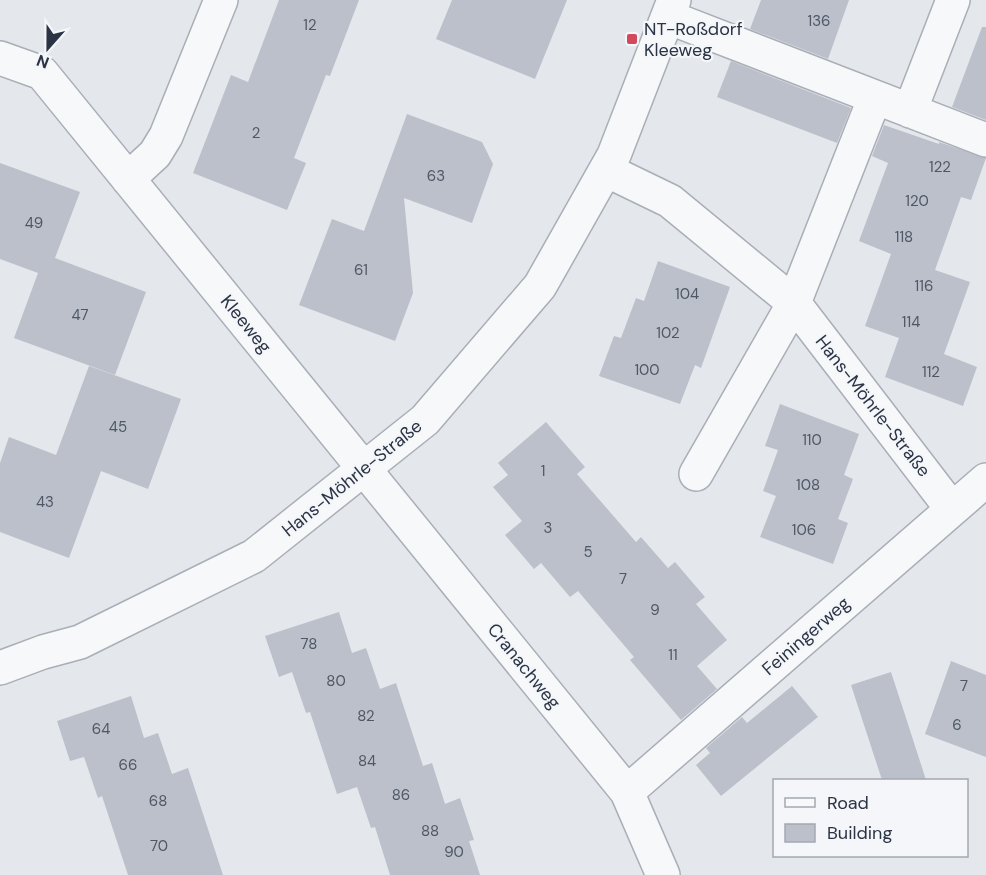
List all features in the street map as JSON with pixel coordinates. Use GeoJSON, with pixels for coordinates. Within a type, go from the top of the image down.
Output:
{"type":"FeatureCollection","features":[{"type":"Feature","properties":{"kind":"street"},"geometry":{"type":"LineString","coordinates":[[128,179],[155,154],[166,136],[221,0]]}},
{"type":"Feature","properties":{"kind":"street"},"geometry":{"type":"LineString","coordinates":[[910,111],[953,0]]}},
{"type":"Feature","properties":{"kind":"street","name":"Hans-Möhrle-Straße"},"geometry":{"type":"LineString","coordinates":[[0,668],[43,652],[80,642],[254,556],[425,420],[540,286],[614,155],[671,9],[875,97],[986,140]]}},
{"type":"Feature","properties":{"kind":"street","name":"Kleeweg"},"geometry":{"type":"LineString","coordinates":[[0,58],[42,73],[363,470]]}},
{"type":"Feature","properties":{"kind":"street"},"geometry":{"type":"LineString","coordinates":[[696,474],[794,303],[875,97]]}},
{"type":"Feature","properties":{"kind":"street","name":"Hans-Möhrle-Straße"},"geometry":{"type":"LineString","coordinates":[[606,170],[670,201],[794,303],[952,509]]}},
{"type":"Feature","properties":{"kind":"street","name":"Cranachweg"},"geometry":{"type":"LineString","coordinates":[[363,470],[627,792],[663,875]]}},
{"type":"Feature","properties":{"kind":"street","name":"Feiningerweg"},"geometry":{"type":"LineString","coordinates":[[627,792],[986,480]]}},
{"type":"Feature","properties":{"kind":"building"},"geometry":{"type":"Polygon","coordinates":[[[279,0],[359,0],[330,76],[326,75],[294,158],[306,163],[287,210],[193,173],[231,75],[248,82],[279,0]]]}},
{"type":"Feature","properties":{"kind":"building"},"geometry":{"type":"Polygon","coordinates":[[[452,0],[567,0],[535,79],[436,39],[452,0]]]}},
{"type":"Feature","properties":{"kind":"building"},"geometry":{"type":"Polygon","coordinates":[[[761,0],[849,0],[828,59],[750,29],[761,0]]]}},
{"type":"Feature","properties":{"kind":"building"},"geometry":{"type":"Polygon","coordinates":[[[982,27],[986,27],[986,120],[952,107],[982,27]]]}},
{"type":"Feature","properties":{"kind":"building"},"geometry":{"type":"Polygon","coordinates":[[[731,61],[851,108],[837,143],[717,97],[731,61]]]}},
{"type":"Feature","properties":{"kind":"building"},"geometry":{"type":"Polygon","coordinates":[[[407,114],[482,142],[493,164],[472,223],[404,198],[413,293],[395,341],[299,305],[332,219],[364,231],[407,114]]]}},
{"type":"Feature","properties":{"kind":"building"},"geometry":{"type":"Polygon","coordinates":[[[884,125],[986,158],[971,200],[961,197],[935,270],[970,282],[944,354],[977,367],[963,406],[885,377],[899,338],[865,326],[891,254],[859,241],[888,163],[872,156],[884,125]]]}},
{"type":"Feature","properties":{"kind":"building"},"geometry":{"type":"Polygon","coordinates":[[[0,163],[80,192],[55,258],[146,292],[115,375],[14,338],[38,273],[0,259],[0,163]]]}},
{"type":"Feature","properties":{"kind":"building"},"geometry":{"type":"Polygon","coordinates":[[[658,261],[730,287],[701,368],[695,365],[680,404],[599,376],[614,336],[621,338],[636,298],[644,301],[658,261]]]}},
{"type":"Feature","properties":{"kind":"building"},"geometry":{"type":"Polygon","coordinates":[[[89,366],[181,399],[148,489],[101,471],[69,558],[0,532],[0,463],[9,437],[56,455],[89,366]]]}},
{"type":"Feature","properties":{"kind":"building"},"geometry":{"type":"Polygon","coordinates":[[[780,404],[859,434],[844,475],[853,479],[838,519],[848,523],[833,564],[760,537],[776,496],[763,491],[778,450],[765,446],[780,404]]]}},
{"type":"Feature","properties":{"kind":"building"},"geometry":{"type":"Polygon","coordinates":[[[546,422],[585,467],[577,474],[636,542],[641,537],[668,568],[675,562],[705,597],[696,604],[727,640],[697,666],[717,689],[681,720],[630,660],[634,657],[578,591],[570,597],[541,563],[534,569],[505,535],[522,521],[493,487],[508,475],[498,463],[546,422]]]}},
{"type":"Feature","properties":{"kind":"building"},"geometry":{"type":"Polygon","coordinates":[[[339,612],[352,653],[366,648],[380,689],[396,683],[423,766],[432,763],[445,804],[460,798],[474,840],[469,841],[480,875],[390,875],[375,827],[371,828],[357,787],[337,794],[310,712],[306,713],[292,672],[279,677],[265,636],[339,612]]]}},
{"type":"Feature","properties":{"kind":"building"},"geometry":{"type":"Polygon","coordinates":[[[951,661],[986,675],[986,757],[925,734],[951,661]]]}},
{"type":"Feature","properties":{"kind":"building"},"geometry":{"type":"Polygon","coordinates":[[[891,672],[926,779],[882,779],[851,685],[891,672]]]}},
{"type":"Feature","properties":{"kind":"building"},"geometry":{"type":"Polygon","coordinates":[[[792,686],[818,717],[721,796],[696,765],[710,753],[706,748],[742,717],[747,723],[792,686]]]}},
{"type":"Feature","properties":{"kind":"building"},"geometry":{"type":"Polygon","coordinates":[[[131,696],[144,738],[158,733],[172,774],[188,768],[223,875],[128,875],[102,796],[98,798],[84,757],[70,761],[57,721],[131,696]]]}},
{"type":"Feature","properties":{"kind":"place","name":"NT-Roßdorf Kleeweg"},"geometry":{"type":"Point","coordinates":[632,39]}}]}
